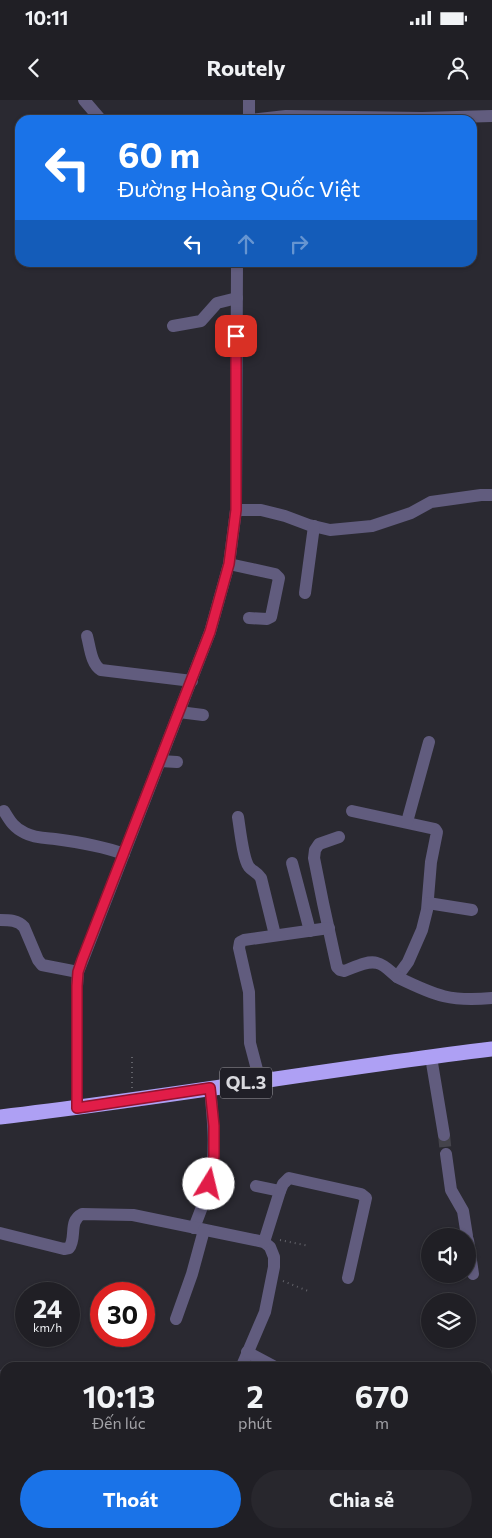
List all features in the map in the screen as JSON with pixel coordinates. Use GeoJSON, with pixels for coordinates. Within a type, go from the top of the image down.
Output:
{"type":"FeatureCollection","features":[{"type":"Feature","properties":{"kind":"highway","name":"QL.3"},"geometry":{"type":"LineString","coordinates":[[0,1116],[77,1108],[492,1049]]}},
{"type":"Feature","properties":{"kind":"street"},"geometry":{"type":"LineString","coordinates":[[84,100],[96,115]]}},
{"type":"Feature","properties":{"kind":"street"},"geometry":{"type":"LineString","coordinates":[[249,100],[249,115]]}},
{"type":"Feature","properties":{"kind":"street"},"geometry":{"type":"LineString","coordinates":[[477,116],[492,116]]}},
{"type":"Feature","properties":{"kind":"street"},"geometry":{"type":"LineString","coordinates":[[77,1108],[78,972],[210,632],[229,564],[236,510],[237,267]]}},
{"type":"Feature","properties":{"kind":"street"},"geometry":{"type":"LineString","coordinates":[[173,326],[201,321],[217,303],[237,298]]}},
{"type":"Feature","properties":{"kind":"street"},"geometry":{"type":"LineString","coordinates":[[236,510],[260,510],[330,530],[372,526],[411,513],[431,502],[492,495]]}},
{"type":"Feature","properties":{"kind":"street"},"geometry":{"type":"LineString","coordinates":[[306,593],[314,526]]}},
{"type":"Feature","properties":{"kind":"street"},"geometry":{"type":"LineString","coordinates":[[229,564],[275,574],[279,578],[271,617],[268,619],[249,618]]}},
{"type":"Feature","properties":{"kind":"street"},"geometry":{"type":"LineString","coordinates":[[87,636],[96,667],[102,670],[192,680]]}},
{"type":"Feature","properties":{"kind":"street"},"geometry":{"type":"LineString","coordinates":[[179,712],[204,715]]}},
{"type":"Feature","properties":{"kind":"street"},"geometry":{"type":"LineString","coordinates":[[407,822],[429,742]]}},
{"type":"Feature","properties":{"kind":"street"},"geometry":{"type":"LineString","coordinates":[[160,761],[177,762]]}},
{"type":"Feature","properties":{"kind":"street"},"geometry":{"type":"LineString","coordinates":[[4,811],[14,826],[26,834],[110,849],[124,854]]}},
{"type":"Feature","properties":{"kind":"street"},"geometry":{"type":"LineString","coordinates":[[352,811],[407,822],[435,829],[437,832],[431,862],[428,903],[422,930],[408,962],[397,977]]}},
{"type":"Feature","properties":{"kind":"street"},"geometry":{"type":"LineString","coordinates":[[238,817],[246,861],[249,868],[261,878],[275,935]]}},
{"type":"Feature","properties":{"kind":"street"},"geometry":{"type":"LineString","coordinates":[[339,837],[319,844],[315,850],[322,903],[337,966],[340,970],[344,971],[375,962],[397,977],[434,995],[461,1000],[492,998]]}},
{"type":"Feature","properties":{"kind":"street"},"geometry":{"type":"LineString","coordinates":[[292,863],[310,931]]}},
{"type":"Feature","properties":{"kind":"street"},"geometry":{"type":"LineString","coordinates":[[428,903],[472,910]]}},
{"type":"Feature","properties":{"kind":"street"},"geometry":{"type":"LineString","coordinates":[[0,920],[14,921],[24,927],[42,965],[78,972]]}},
{"type":"Feature","properties":{"kind":"street"},"geometry":{"type":"LineString","coordinates":[[260,1081],[250,1043],[249,992],[239,948],[240,942],[329,928]]}},
{"type":"Feature","properties":{"kind":"street"},"geometry":{"type":"LineString","coordinates":[[431,1057],[444,1135]]}},
{"type":"Feature","properties":{"kind":"street"},"geometry":{"type":"LineString","coordinates":[[176,1319],[192,1274],[214,1156],[214,1126],[210,1088]]}},
{"type":"Feature","properties":{"kind":"street"},"geometry":{"type":"LineString","coordinates":[[446,1154],[451,1190],[463,1211],[466,1228]]}},
{"type":"Feature","properties":{"kind":"street"},"geometry":{"type":"LineString","coordinates":[[265,1240],[285,1180],[292,1178],[361,1194],[366,1198],[366,1202],[348,1278]]}},
{"type":"Feature","properties":{"kind":"street"},"geometry":{"type":"LineString","coordinates":[[256,1186],[280,1191]]}},
{"type":"Feature","properties":{"kind":"street"},"geometry":{"type":"LineString","coordinates":[[0,1233],[64,1249],[72,1246],[74,1224],[78,1216],[82,1214],[132,1215],[265,1240],[274,1257],[272,1276],[265,1312],[243,1362]]}},
{"type":"Feature","properties":{"kind":"street"},"geometry":{"type":"LineString","coordinates":[[247,1352],[266,1362]]}},
{"type":"Feature","properties":{"kind":"path"},"geometry":{"type":"LineString","coordinates":[[132,1055],[132,1100]]}},
{"type":"Feature","properties":{"kind":"path"},"geometry":{"type":"LineString","coordinates":[[265,1240],[309,1246]]}},
{"type":"Feature","properties":{"kind":"path"},"geometry":{"type":"LineString","coordinates":[[272,1276],[308,1291]]}},
{"type":"Feature","properties":{"kind":"tunnel"},"geometry":{"type":"LineString","coordinates":[[444,1135],[446,1154]]}},
{"type":"Feature","properties":{"kind":"route"},"geometry":{"type":"LineString","coordinates":[[209,1184],[214,1156],[214,1126],[210,1088],[77,1108],[77,986],[78,972],[82,960],[210,632],[232,552],[236,510],[236,336]]}}]}
